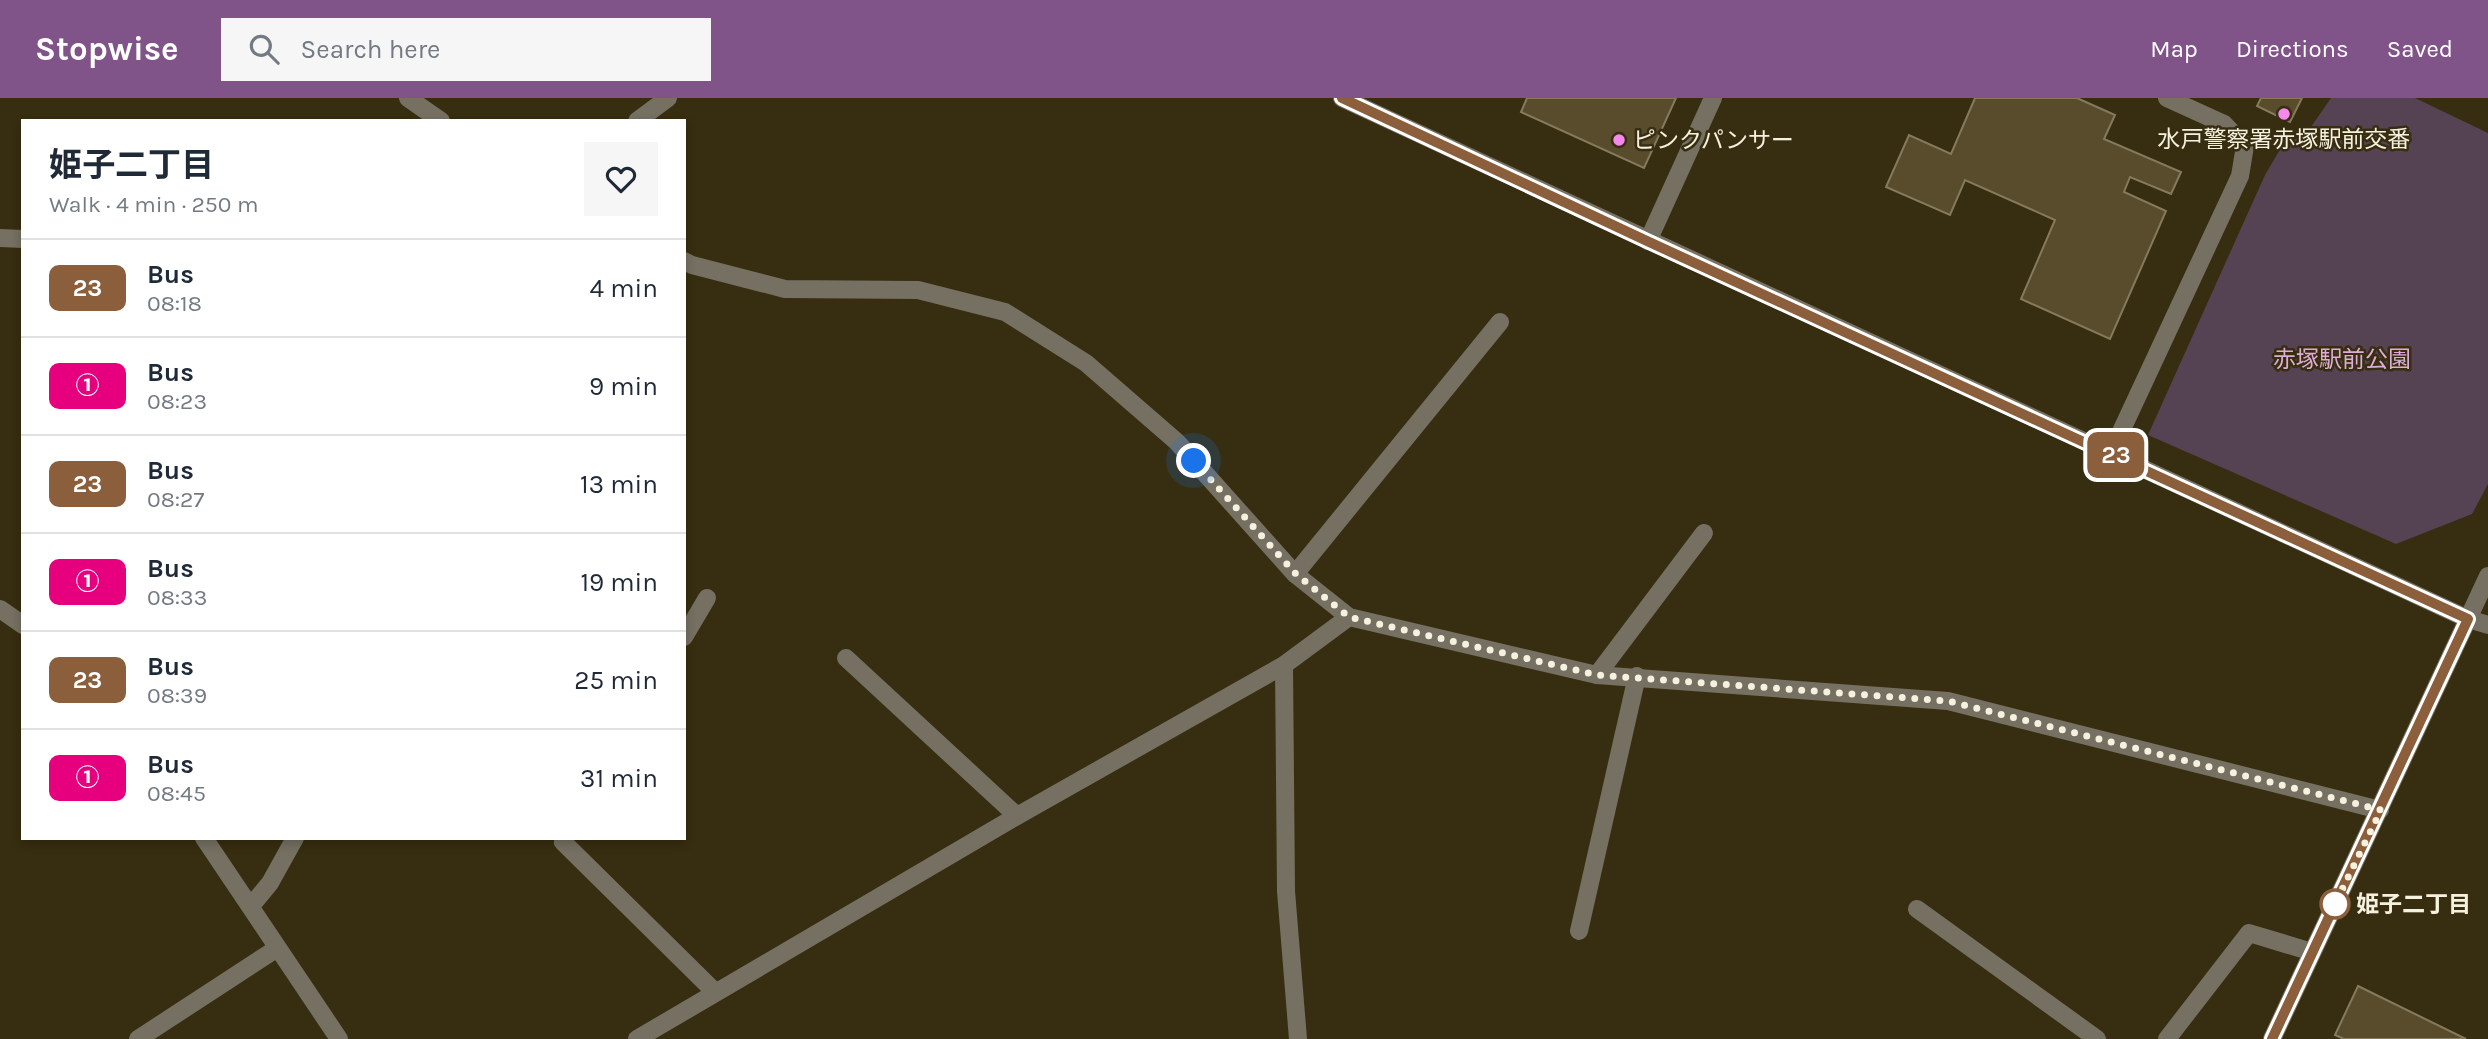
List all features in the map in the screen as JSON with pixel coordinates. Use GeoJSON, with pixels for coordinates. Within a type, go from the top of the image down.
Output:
{"type":"FeatureCollection","features":[{"type":"Feature","properties":{"kind":"street"},"geometry":{"type":"LineString","coordinates":[[408,98],[438,119]]}},
{"type":"Feature","properties":{"kind":"street"},"geometry":{"type":"LineString","coordinates":[[640,119],[668,98]]}},
{"type":"Feature","properties":{"kind":"street"},"geometry":{"type":"LineString","coordinates":[[1342,98],[2468,619],[2488,625]]}},
{"type":"Feature","properties":{"kind":"street"},"geometry":{"type":"LineString","coordinates":[[1647,241],[1713,98]]}},
{"type":"Feature","properties":{"kind":"street"},"geometry":{"type":"LineString","coordinates":[[2111,453],[2240,176],[2245,146],[2224,124],[2167,98]]}},
{"type":"Feature","properties":{"kind":"street"},"geometry":{"type":"LineString","coordinates":[[0,238],[21,239]]}},
{"type":"Feature","properties":{"kind":"street"},"geometry":{"type":"LineString","coordinates":[[686,262],[785,289],[918,290],[1006,312],[1086,363],[1177,442],[1296,574],[1349,617],[1597,675],[1948,701],[2381,810]]}},
{"type":"Feature","properties":{"kind":"street"},"geometry":{"type":"LineString","coordinates":[[1296,574],[1500,322]]}},
{"type":"Feature","properties":{"kind":"street"},"geometry":{"type":"LineString","coordinates":[[1597,675],[1704,533]]}},
{"type":"Feature","properties":{"kind":"street"},"geometry":{"type":"LineString","coordinates":[[2272,1039],[2488,576]]}},
{"type":"Feature","properties":{"kind":"street"},"geometry":{"type":"LineString","coordinates":[[686,634],[707,598]]}},
{"type":"Feature","properties":{"kind":"street"},"geometry":{"type":"LineString","coordinates":[[0,609],[21,624]]}},
{"type":"Feature","properties":{"kind":"street"},"geometry":{"type":"LineString","coordinates":[[637,1039],[1017,816],[1284,665],[1349,617]]}},
{"type":"Feature","properties":{"kind":"street"},"geometry":{"type":"LineString","coordinates":[[846,658],[1017,816]]}},
{"type":"Feature","properties":{"kind":"street"},"geometry":{"type":"LineString","coordinates":[[1284,665],[1286,891],[1298,1039]]}},
{"type":"Feature","properties":{"kind":"street"},"geometry":{"type":"LineString","coordinates":[[1578,931],[1637,676]]}},
{"type":"Feature","properties":{"kind":"street"},"geometry":{"type":"LineString","coordinates":[[205,840],[251,906],[276,949],[339,1039]]}},
{"type":"Feature","properties":{"kind":"street"},"geometry":{"type":"LineString","coordinates":[[251,906],[270,883],[294,840]]}},
{"type":"Feature","properties":{"kind":"street"},"geometry":{"type":"LineString","coordinates":[[564,840],[563,842],[715,992]]}},
{"type":"Feature","properties":{"kind":"street"},"geometry":{"type":"LineString","coordinates":[[1917,909],[2097,1039]]}},
{"type":"Feature","properties":{"kind":"street"},"geometry":{"type":"LineString","coordinates":[[2166,1039],[2249,933],[2312,952]]}},
{"type":"Feature","properties":{"kind":"street"},"geometry":{"type":"LineString","coordinates":[[138,1039],[276,949]]}},
{"type":"Feature","properties":{"kind":"green space","name":"赤塚駅前公園"},"geometry":{"type":"Polygon","coordinates":[[[2331,98],[2415,98],[2488,133],[2488,484],[2472,514],[2396,544],[2148,435],[2265,175],[2291,131],[2304,137],[2331,98]]]}},
{"type":"Feature","properties":{"kind":"building","name":"ピンクパンサー"},"geometry":{"type":"Polygon","coordinates":[[[1527,98],[1676,98],[1644,168],[1521,112],[1527,98]]]}},
{"type":"Feature","properties":{"kind":"building"},"geometry":{"type":"Polygon","coordinates":[[[1975,98],[2077,98],[2115,115],[2104,139],[2181,172],[2171,194],[2130,177],[2124,192],[2166,211],[2110,339],[2021,299],[2055,220],[1965,180],[1950,215],[1886,187],[1909,135],[1951,154],[1975,98]]]}},
{"type":"Feature","properties":{"kind":"building","name":"水戸警察署赤塚駅前交番"},"geometry":{"type":"Polygon","coordinates":[[[2261,98],[2302,98],[2290,122],[2257,106],[2261,98]]]}},
{"type":"Feature","properties":{"kind":"building"},"geometry":{"type":"Polygon","coordinates":[[[2358,986],[2466,1039],[2344,1039],[2335,1035],[2358,986]]]}},
{"type":"Feature","properties":{"kind":"bus line","name":"23"},"geometry":{"type":"LineString","coordinates":[[1342,98],[2468,619],[2272,1039]]}},
{"type":"Feature","properties":{"kind":"place","name":"水戸警察署赤塚駅前交番"},"geometry":{"type":"Point","coordinates":[2284,114]}},
{"type":"Feature","properties":{"kind":"place","name":"ピンクパンサー"},"geometry":{"type":"Point","coordinates":[1619,140]}},
{"type":"Feature","properties":{"kind":"place","name":"姫子二丁目"},"geometry":{"type":"Point","coordinates":[2335,904]}},
{"type":"Feature","properties":{"kind":"route"},"geometry":{"type":"LineString","coordinates":[[1194,461],[1296,574],[1317,594],[1349,617],[1597,675],[1948,701],[2381,810],[2335,904]]}}]}
